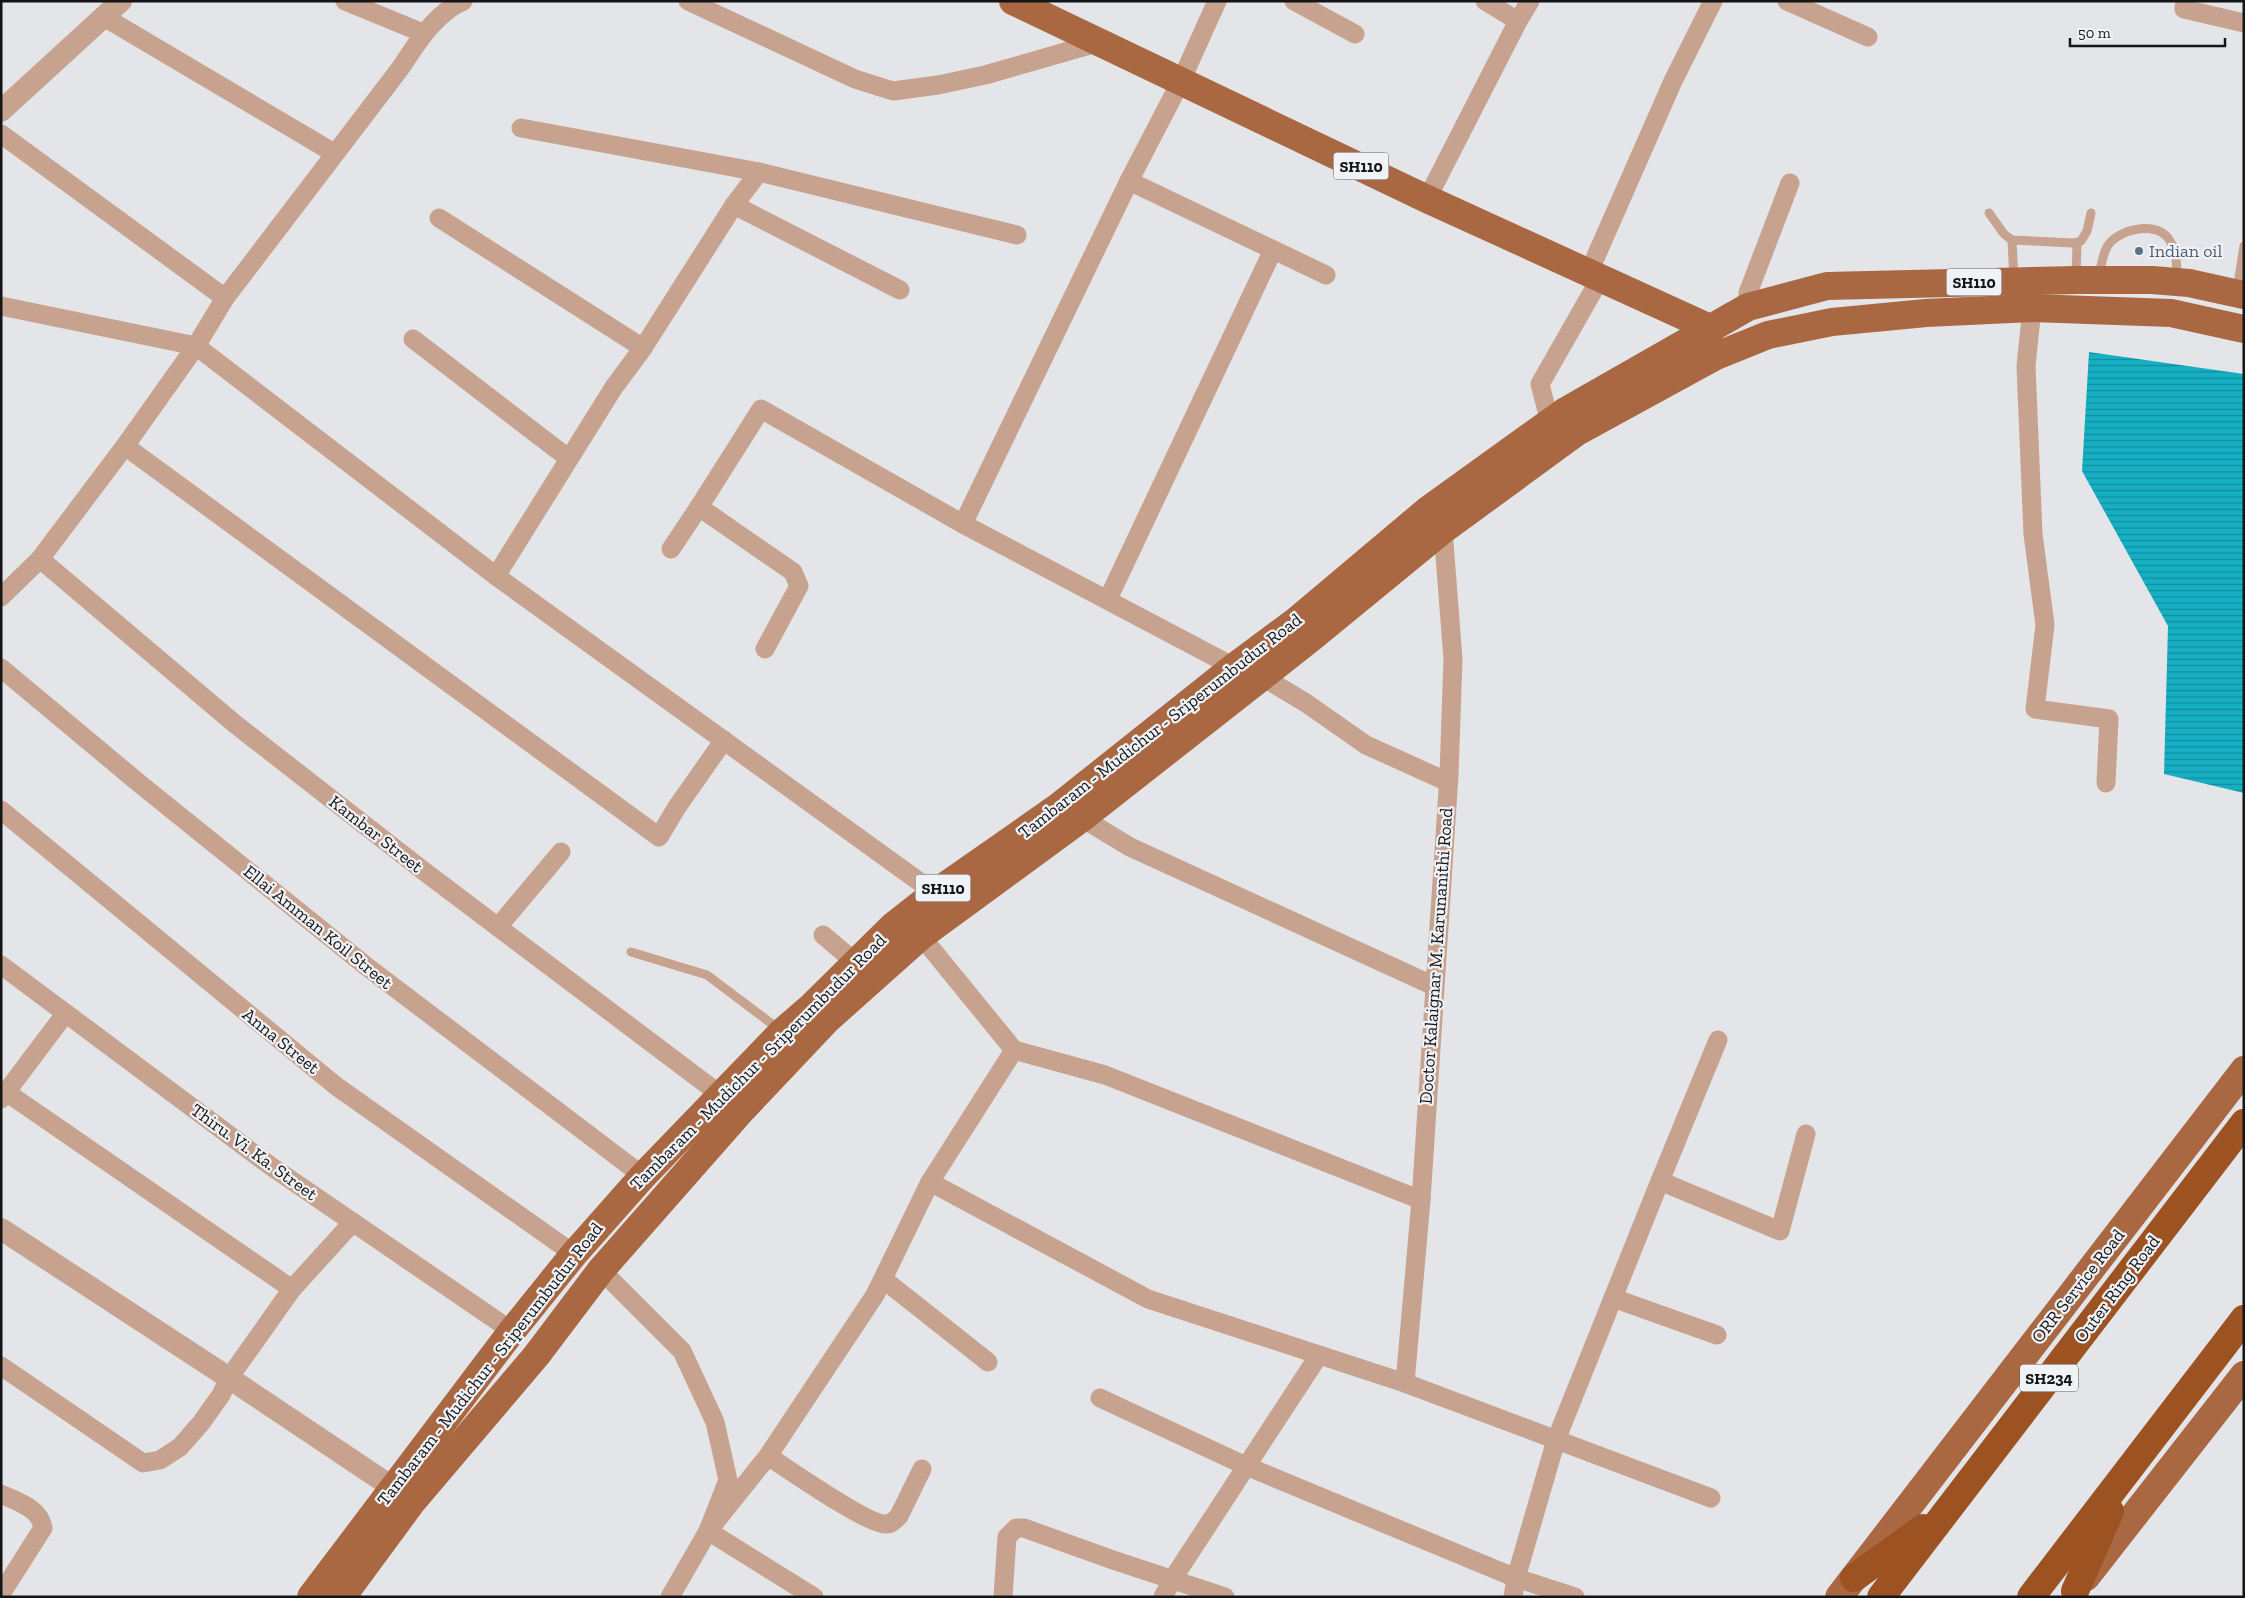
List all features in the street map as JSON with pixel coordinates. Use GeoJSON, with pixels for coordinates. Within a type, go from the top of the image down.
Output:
{"type":"FeatureCollection","features":[{"type":"Feature","properties":{"kind":"highway","name":"Outer Ring Road"},"geometry":{"type":"LineString","coordinates":[[1881,1597],[2244,1123]]}},
{"type":"Feature","properties":{"kind":"highway"},"geometry":{"type":"LineString","coordinates":[[2031,1597],[2244,1319]]}},
{"type":"Feature","properties":{"kind":"highway"},"geometry":{"type":"LineString","coordinates":[[2073,1594],[2127,1471]]}},
{"type":"Feature","properties":{"kind":"highway"},"geometry":{"type":"LineString","coordinates":[[1846,1587],[1948,1510]]}},
{"type":"Feature","properties":{"kind":"main road","name":"SH110"},"geometry":{"type":"LineString","coordinates":[[1020,3],[1427,199],[1712,329]]}},
{"type":"Feature","properties":{"kind":"main road","name":"Tambaram - Mudichur - Sriperumbudur Road"},"geometry":{"type":"LineString","coordinates":[[342,1597],[412,1502],[536,1356],[601,1270],[740,1112],[828,1019],[921,936],[1082,818],[1261,676],[1436,519],[1564,412],[1748,307],[1827,286],[2087,279],[2177,282],[2240,293]]}},
{"type":"Feature","properties":{"kind":"main road","name":"Tambaram - Mudichur - Sriperumbudur Road"},"geometry":{"type":"LineString","coordinates":[[311,1597],[512,1330],[574,1254],[643,1176],[782,1032],[812,1006],[855,962],[893,926],[935,893],[1058,807],[1234,667],[1436,519],[1577,432],[1716,356],[1768,335],[1832,322],[2032,308],[2171,313],[2244,329]]}},
{"type":"Feature","properties":{"kind":"main road"},"geometry":{"type":"LineString","coordinates":[[1712,329],[1716,356]]}},
{"type":"Feature","properties":{"kind":"main road","name":"ORR Service Road"},"geometry":{"type":"LineString","coordinates":[[1846,1587],[2244,1070]]}},
{"type":"Feature","properties":{"kind":"main road"},"geometry":{"type":"LineString","coordinates":[[574,1254],[601,1270]]}},
{"type":"Feature","properties":{"kind":"main road"},"geometry":{"type":"LineString","coordinates":[[2073,1594],[2244,1375]]}},
{"type":"Feature","properties":{"kind":"street"},"geometry":{"type":"LineString","coordinates":[[1,111],[121,1]]}},
{"type":"Feature","properties":{"kind":"street"},"geometry":{"type":"LineString","coordinates":[[345,1],[423,33]]}},
{"type":"Feature","properties":{"kind":"street"},"geometry":{"type":"LineString","coordinates":[[1,597],[40,559],[125,446],[196,346],[225,298],[399,70],[423,33],[456,4],[463,1]]}},
{"type":"Feature","properties":{"kind":"street"},"geometry":{"type":"LineString","coordinates":[[688,1],[855,79],[893,91],[938,85],[985,75],[1100,42]]}},
{"type":"Feature","properties":{"kind":"street"},"geometry":{"type":"LineString","coordinates":[[963,524],[1129,181],[1181,81],[1216,1]]}},
{"type":"Feature","properties":{"kind":"street"},"geometry":{"type":"LineString","coordinates":[[1294,1],[1355,34]]}},
{"type":"Feature","properties":{"kind":"street"},"geometry":{"type":"LineString","coordinates":[[1485,1],[1518,21]]}},
{"type":"Feature","properties":{"kind":"street"},"geometry":{"type":"LineString","coordinates":[[1427,199],[1530,1]]}},
{"type":"Feature","properties":{"kind":"street"},"geometry":{"type":"LineString","coordinates":[[1550,422],[1540,384],[1595,274],[1673,81],[1713,1]]}},
{"type":"Feature","properties":{"kind":"street"},"geometry":{"type":"LineString","coordinates":[[1787,1],[1868,37]]}},
{"type":"Feature","properties":{"kind":"street"},"geometry":{"type":"LineString","coordinates":[[2185,1],[2184,9],[2244,23]]}},
{"type":"Feature","properties":{"kind":"street"},"geometry":{"type":"LineString","coordinates":[[104,17],[334,153]]}},
{"type":"Feature","properties":{"kind":"street"},"geometry":{"type":"LineString","coordinates":[[521,128],[759,172],[1017,235]]}},
{"type":"Feature","properties":{"kind":"street"},"geometry":{"type":"LineString","coordinates":[[1,134],[225,298]]}},
{"type":"Feature","properties":{"kind":"street"},"geometry":{"type":"LineString","coordinates":[[496,576],[614,387],[643,348],[734,205],[759,172]]}},
{"type":"Feature","properties":{"kind":"street"},"geometry":{"type":"LineString","coordinates":[[1129,181],[1326,275]]}},
{"type":"Feature","properties":{"kind":"street"},"geometry":{"type":"LineString","coordinates":[[1748,307],[1748,293],[1790,183]]}},
{"type":"Feature","properties":{"kind":"street"},"geometry":{"type":"LineString","coordinates":[[734,205],[900,290]]}},
{"type":"Feature","properties":{"kind":"street"},"geometry":{"type":"LineString","coordinates":[[439,218],[643,348]]}},
{"type":"Feature","properties":{"kind":"street"},"geometry":{"type":"LineString","coordinates":[[1108,599],[1273,250]]}},
{"type":"Feature","properties":{"kind":"street"},"geometry":{"type":"LineString","coordinates":[[1,306],[196,346],[496,576],[935,893]]}},
{"type":"Feature","properties":{"kind":"street"},"geometry":{"type":"LineString","coordinates":[[2032,308],[2027,376],[2034,534],[2045,625],[2036,709],[2109,719],[2106,783]]}},
{"type":"Feature","properties":{"kind":"street"},"geometry":{"type":"LineString","coordinates":[[413,339],[568,458]]}},
{"type":"Feature","properties":{"kind":"street"},"geometry":{"type":"LineString","coordinates":[[671,549],[761,409],[963,524],[1234,667]]}},
{"type":"Feature","properties":{"kind":"street"},"geometry":{"type":"LineString","coordinates":[[125,446],[659,837],[677,807],[724,740]]}},
{"type":"Feature","properties":{"kind":"street"},"geometry":{"type":"LineString","coordinates":[[699,507],[792,572],[799,586],[765,649]]}},
{"type":"Feature","properties":{"kind":"street","name":"Doctor Kalaignar M. Karunanithi Road"},"geometry":{"type":"LineString","coordinates":[[1405,1383],[1421,1200],[1448,782],[1453,659],[1436,519]]}},
{"type":"Feature","properties":{"kind":"street","name":"Kambar Street"},"geometry":{"type":"LineString","coordinates":[[40,559],[235,724],[498,927],[722,1096]]}},
{"type":"Feature","properties":{"kind":"street","name":"Ellai Amman Koil Street"},"geometry":{"type":"LineString","coordinates":[[1,668],[140,784],[366,966],[643,1176]]}},
{"type":"Feature","properties":{"kind":"street"},"geometry":{"type":"LineString","coordinates":[[1261,676],[1306,703],[1366,745],[1448,782]]}},
{"type":"Feature","properties":{"kind":"street","name":"Anna Street"},"geometry":{"type":"LineString","coordinates":[[1,810],[336,1086],[574,1254]]}},
{"type":"Feature","properties":{"kind":"street"},"geometry":{"type":"LineString","coordinates":[[1082,818],[1130,847],[1434,986]]}},
{"type":"Feature","properties":{"kind":"street"},"geometry":{"type":"LineString","coordinates":[[498,927],[561,852]]}},
{"type":"Feature","properties":{"kind":"street"},"geometry":{"type":"LineString","coordinates":[[823,935],[855,962]]}},
{"type":"Feature","properties":{"kind":"street"},"geometry":{"type":"LineString","coordinates":[[921,936],[1014,1050],[1106,1075],[1421,1200]]}},
{"type":"Feature","properties":{"kind":"street","name":"Thiru. Vi. Ka. Street"},"geometry":{"type":"LineString","coordinates":[[1,965],[272,1167],[512,1330]]}},
{"type":"Feature","properties":{"kind":"street"},"geometry":{"type":"LineString","coordinates":[[65,1014],[3,1096],[292,1289]]}},
{"type":"Feature","properties":{"kind":"street"},"geometry":{"type":"LineString","coordinates":[[1513,1597],[1516,1578],[1556,1440],[1718,1040]]}},
{"type":"Feature","properties":{"kind":"street"},"geometry":{"type":"LineString","coordinates":[[708,1531],[768,1456],[875,1295],[930,1182],[1014,1050]]}},
{"type":"Feature","properties":{"kind":"street"},"geometry":{"type":"LineString","coordinates":[[1660,1181],[1780,1231],[1806,1134]]}},
{"type":"Feature","properties":{"kind":"street"},"geometry":{"type":"LineString","coordinates":[[930,1182],[1148,1299],[1405,1383],[1711,1498]]}},
{"type":"Feature","properties":{"kind":"street"},"geometry":{"type":"LineString","coordinates":[[1,1366],[143,1463],[160,1460],[180,1447],[201,1423],[221,1395],[229,1378],[292,1289],[353,1222]]}},
{"type":"Feature","properties":{"kind":"street"},"geometry":{"type":"LineString","coordinates":[[1,1229],[229,1378],[392,1488]]}},
{"type":"Feature","properties":{"kind":"street"},"geometry":{"type":"LineString","coordinates":[[601,1270],[682,1351],[715,1422],[728,1480],[708,1531],[670,1597]]}},
{"type":"Feature","properties":{"kind":"street"},"geometry":{"type":"LineString","coordinates":[[883,1279],[988,1362]]}},
{"type":"Feature","properties":{"kind":"street"},"geometry":{"type":"LineString","coordinates":[[1613,1298],[1716,1335]]}},
{"type":"Feature","properties":{"kind":"street"},"geometry":{"type":"LineString","coordinates":[[1163,1597],[1172,1580],[1320,1355]]}},
{"type":"Feature","properties":{"kind":"street"},"geometry":{"type":"LineString","coordinates":[[1100,1398],[1246,1466],[1516,1578],[1575,1597]]}},
{"type":"Feature","properties":{"kind":"street"},"geometry":{"type":"LineString","coordinates":[[768,1456],[864,1516],[886,1524],[894,1522],[899,1516],[922,1469]]}},
{"type":"Feature","properties":{"kind":"street"},"geometry":{"type":"LineString","coordinates":[[1,1494],[35,1512],[42,1519],[43,1528],[1,1594]]}},
{"type":"Feature","properties":{"kind":"street"},"geometry":{"type":"LineString","coordinates":[[1003,1597],[1007,1537],[1016,1528],[1024,1528],[1225,1597]]}},
{"type":"Feature","properties":{"kind":"street"},"geometry":{"type":"LineString","coordinates":[[708,1531],[814,1597]]}},
{"type":"Feature","properties":{"kind":"lane"},"geometry":{"type":"LineString","coordinates":[[1989,213],[2004,234],[2012,240],[2077,243],[2081,242],[2088,231],[2091,213]]}},
{"type":"Feature","properties":{"kind":"lane"},"geometry":{"type":"LineString","coordinates":[[2087,279],[2102,259],[2108,245],[2117,236],[2129,230],[2145,230],[2160,231],[2169,239],[2176,259],[2177,282]]}},
{"type":"Feature","properties":{"kind":"lane"},"geometry":{"type":"LineString","coordinates":[[2012,240],[2014,282]]}},
{"type":"Feature","properties":{"kind":"lane"},"geometry":{"type":"LineString","coordinates":[[2077,243],[2087,279]]}},
{"type":"Feature","properties":{"kind":"lane"},"geometry":{"type":"LineString","coordinates":[[2240,293],[2244,246]]}},
{"type":"Feature","properties":{"kind":"lane"},"geometry":{"type":"LineString","coordinates":[[631,952],[707,975],[782,1032]]}},
{"type":"Feature","properties":{"kind":"water"},"geometry":{"type":"Polygon","coordinates":[[[2089,352],[2244,374],[2244,793],[2164,774],[2168,626],[2082,471],[2089,352]]]}},
{"type":"Feature","properties":{"kind":"place","name":"Indian oil"},"geometry":{"type":"Point","coordinates":[2139,251]}}]}
